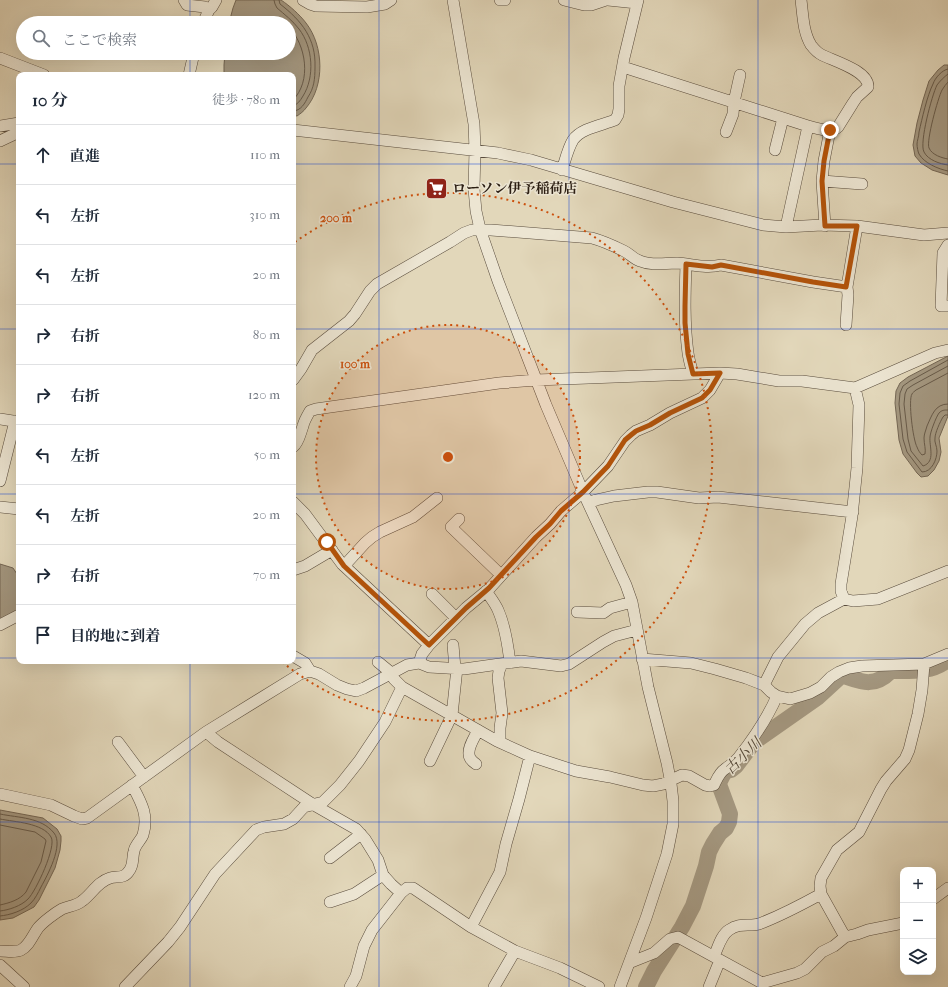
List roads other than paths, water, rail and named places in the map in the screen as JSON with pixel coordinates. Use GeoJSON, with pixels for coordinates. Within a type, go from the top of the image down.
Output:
{"type":"FeatureCollection","features":[{"type":"Feature","properties":{"kind":"street"},"geometry":{"type":"LineString","coordinates":[[184,0],[187,5],[205,7],[209,10]]}},
{"type":"Feature","properties":{"kind":"street"},"geometry":{"type":"LineString","coordinates":[[206,16],[216,0]]}},
{"type":"Feature","properties":{"kind":"street"},"geometry":{"type":"LineString","coordinates":[[303,0],[316,6],[367,7],[385,4],[391,0]]}},
{"type":"Feature","properties":{"kind":"street"},"geometry":{"type":"LineString","coordinates":[[458,0],[453,0],[474,124],[474,189],[476,211],[480,230],[488,255],[551,418],[619,568],[632,602],[642,659],[670,780],[673,801],[673,824],[667,854],[646,918],[620,987]]}},
{"type":"Feature","properties":{"kind":"street"},"geometry":{"type":"LineString","coordinates":[[500,0],[505,0]]}},
{"type":"Feature","properties":{"kind":"street"},"geometry":{"type":"LineString","coordinates":[[562,170],[572,141],[577,135],[615,120],[618,115],[619,86],[637,1],[607,0],[591,5],[584,5],[564,0]]}},
{"type":"Feature","properties":{"kind":"street"},"geometry":{"type":"LineString","coordinates":[[623,67],[808,126],[835,130],[857,97],[868,87],[868,83],[850,67],[824,56],[812,46],[807,38],[801,0]]}},
{"type":"Feature","properties":{"kind":"street"},"geometry":{"type":"LineString","coordinates":[[0,58],[36,72]]}},
{"type":"Feature","properties":{"kind":"street"},"geometry":{"type":"LineString","coordinates":[[190,72],[192,60]]}},
{"type":"Feature","properties":{"kind":"street"},"geometry":{"type":"LineString","coordinates":[[726,132],[733,114],[740,75]]}},
{"type":"Feature","properties":{"kind":"street"},"geometry":{"type":"LineString","coordinates":[[774,150],[783,118]]}},
{"type":"Feature","properties":{"kind":"street"},"geometry":{"type":"LineString","coordinates":[[0,126],[16,123]]}},
{"type":"Feature","properties":{"kind":"street"},"geometry":{"type":"LineString","coordinates":[[786,227],[808,126]]}},
{"type":"Feature","properties":{"kind":"street"},"geometry":{"type":"LineString","coordinates":[[296,130],[498,153],[531,160],[673,202],[763,225],[786,227],[857,226],[924,235],[948,233]]}},
{"type":"Feature","properties":{"kind":"street"},"geometry":{"type":"LineString","coordinates":[[825,226],[822,181],[830,130]]}},
{"type":"Feature","properties":{"kind":"street"},"geometry":{"type":"LineString","coordinates":[[0,141],[16,133]]}},
{"type":"Feature","properties":{"kind":"street"},"geometry":{"type":"LineString","coordinates":[[822,181],[862,184]]}},
{"type":"Feature","properties":{"kind":"street"},"geometry":{"type":"LineString","coordinates":[[846,325],[848,295],[846,287],[857,226]]}},
{"type":"Feature","properties":{"kind":"street"},"geometry":{"type":"LineString","coordinates":[[296,376],[312,350],[349,321],[370,291],[377,284],[464,233],[472,230],[592,238],[608,243],[640,261],[650,264],[686,264],[712,267],[721,265],[846,287]]}},
{"type":"Feature","properties":{"kind":"street"},"geometry":{"type":"LineString","coordinates":[[948,245],[943,253],[941,306],[948,306]]}},
{"type":"Feature","properties":{"kind":"street"},"geometry":{"type":"LineString","coordinates":[[686,264],[685,323],[688,354],[693,374]]}},
{"type":"Feature","properties":{"kind":"street"},"geometry":{"type":"LineString","coordinates":[[296,444],[310,411],[316,409],[464,388],[536,380],[720,373],[738,374],[779,381],[802,381],[855,388],[935,353],[948,350]]}},
{"type":"Feature","properties":{"kind":"street"},"geometry":{"type":"LineString","coordinates":[[419,663],[422,654],[429,645],[486,591],[561,511],[586,497],[625,440],[636,431],[702,398],[710,390],[720,373]]}},
{"type":"Feature","properties":{"kind":"street"},"geometry":{"type":"LineString","coordinates":[[844,599],[841,591],[841,584],[853,512],[857,468],[859,405],[855,388]]}},
{"type":"Feature","properties":{"kind":"street"},"geometry":{"type":"LineString","coordinates":[[0,419],[16,422]]}},
{"type":"Feature","properties":{"kind":"street"},"geometry":{"type":"LineString","coordinates":[[0,481],[16,425]]}},
{"type":"Feature","properties":{"kind":"street"},"geometry":{"type":"LineString","coordinates":[[586,497],[596,500],[614,496],[656,492],[699,498],[718,497],[853,512]]}},
{"type":"Feature","properties":{"kind":"street"},"geometry":{"type":"LineString","coordinates":[[344,566],[372,537],[413,517],[437,498]]}},
{"type":"Feature","properties":{"kind":"street"},"geometry":{"type":"LineString","coordinates":[[296,505],[305,514],[344,566],[429,645]]}},
{"type":"Feature","properties":{"kind":"street"},"geometry":{"type":"LineString","coordinates":[[0,507],[16,509]]}},
{"type":"Feature","properties":{"kind":"street"},"geometry":{"type":"LineString","coordinates":[[459,519],[451,528],[501,575]]}},
{"type":"Feature","properties":{"kind":"street"},"geometry":{"type":"LineString","coordinates":[[296,569],[305,566],[332,550]]}},
{"type":"Feature","properties":{"kind":"street"},"geometry":{"type":"LineString","coordinates":[[764,685],[778,657],[805,624],[818,613],[844,599],[853,601],[878,599],[948,571]]}},
{"type":"Feature","properties":{"kind":"street"},"geometry":{"type":"LineString","coordinates":[[486,591],[498,608],[504,630],[506,663],[499,671],[498,678],[502,713],[500,742]]}},
{"type":"Feature","properties":{"kind":"street"},"geometry":{"type":"LineString","coordinates":[[432,594],[456,618]]}},
{"type":"Feature","properties":{"kind":"street"},"geometry":{"type":"LineString","coordinates":[[577,612],[603,613],[610,608],[632,602]]}},
{"type":"Feature","properties":{"kind":"street"},"geometry":{"type":"LineString","coordinates":[[0,625],[16,617]]}},
{"type":"Feature","properties":{"kind":"street"},"geometry":{"type":"LineString","coordinates":[[0,794],[51,805],[82,819],[87,818],[206,732],[300,674],[310,671],[319,674],[337,685],[356,691],[407,665],[419,663],[429,667],[464,669],[521,661],[561,666],[577,660],[614,636],[637,630]]}},
{"type":"Feature","properties":{"kind":"street"},"geometry":{"type":"LineString","coordinates":[[430,761],[452,715],[456,668],[453,645]]}},
{"type":"Feature","properties":{"kind":"street"},"geometry":{"type":"LineString","coordinates":[[642,659],[691,664],[723,671],[764,685],[777,696],[790,699],[810,693],[821,687],[835,675],[849,668],[862,666],[924,664],[948,654]]}},
{"type":"Feature","properties":{"kind":"street"},"geometry":{"type":"LineString","coordinates":[[296,658],[305,663],[310,671]]}},
{"type":"Feature","properties":{"kind":"street"},"geometry":{"type":"LineString","coordinates":[[378,662],[389,671],[402,687],[500,742],[530,756],[576,771],[652,786],[663,784],[682,775],[689,776],[705,785],[714,785],[721,772],[731,766],[740,757],[763,722],[777,696]]}},
{"type":"Feature","properties":{"kind":"street"},"geometry":{"type":"LineString","coordinates":[[845,937],[821,894],[821,878],[837,850],[859,832],[880,789],[905,759],[909,750],[918,714],[924,664]]}},
{"type":"Feature","properties":{"kind":"street"},"geometry":{"type":"LineString","coordinates":[[126,987],[168,942],[180,927],[215,874],[256,830],[264,827],[284,824],[293,819],[304,807],[323,802],[340,785],[359,761],[385,722],[402,687]]}},
{"type":"Feature","properties":{"kind":"street"},"geometry":{"type":"LineString","coordinates":[[476,764],[470,759],[469,754],[478,730]]}},
{"type":"Feature","properties":{"kind":"street"},"geometry":{"type":"LineString","coordinates":[[206,732],[218,742],[314,805],[356,829],[365,839],[378,860],[383,875],[401,893]]}},
{"type":"Feature","properties":{"kind":"street"},"geometry":{"type":"LineString","coordinates":[[118,742],[144,777]]}},
{"type":"Feature","properties":{"kind":"street"},"geometry":{"type":"LineString","coordinates":[[471,928],[500,872],[506,844],[530,756]]}},
{"type":"Feature","properties":{"kind":"street"},"geometry":{"type":"LineString","coordinates":[[0,951],[21,950],[39,927],[52,916],[69,906],[77,905],[101,883],[110,878],[125,876],[130,871],[133,863],[134,850],[142,836],[145,822],[143,805],[132,785]]}},
{"type":"Feature","properties":{"kind":"street"},"geometry":{"type":"LineString","coordinates":[[330,858],[361,834]]}},
{"type":"Feature","properties":{"kind":"street"},"geometry":{"type":"LineString","coordinates":[[330,902],[354,894],[383,875]]}},
{"type":"Feature","properties":{"kind":"street"},"geometry":{"type":"LineString","coordinates":[[350,987],[356,976],[364,946],[372,930],[401,893],[407,888],[413,888],[471,928],[515,951],[560,968],[599,987]]}},
{"type":"Feature","properties":{"kind":"street"},"geometry":{"type":"LineString","coordinates":[[936,897],[948,888]]}},
{"type":"Feature","properties":{"kind":"street"},"geometry":{"type":"LineString","coordinates":[[709,987],[723,936],[728,930],[744,924],[757,925],[797,907],[821,894]]}},
{"type":"Feature","properties":{"kind":"street"},"geometry":{"type":"LineString","coordinates":[[629,963],[654,953],[670,939],[678,937],[762,983],[797,973],[804,969],[822,952],[834,946],[845,937],[882,926],[900,923]]}},
{"type":"Feature","properties":{"kind":"street"},"geometry":{"type":"LineString","coordinates":[[494,987],[515,951]]}},
{"type":"Feature","properties":{"kind":"street"},"geometry":{"type":"LineString","coordinates":[[0,965],[24,987]]}},
{"type":"Feature","properties":{"kind":"water"},"geometry":{"type":"Polygon","coordinates":[[[236,0],[281,0],[301,17],[312,32],[319,54],[319,78],[317,89],[312,99],[304,110],[297,116],[296,72],[224,72],[224,60],[296,60],[296,16],[231,16],[236,0]]]}},
{"type":"Feature","properties":{"kind":"water"},"geometry":{"type":"Polygon","coordinates":[[[944,65],[948,65],[948,175],[932,170],[921,163],[915,156],[913,145],[917,123],[929,81],[944,65]]]}},
{"type":"Feature","properties":{"kind":"water"},"geometry":{"type":"Polygon","coordinates":[[[948,356],[948,416],[939,438],[941,452],[939,461],[934,470],[928,476],[921,477],[903,454],[899,440],[895,403],[896,391],[900,383],[908,377],[948,356]]]}},
{"type":"Feature","properties":{"kind":"water"},"geometry":{"type":"Polygon","coordinates":[[[0,564],[13,568],[16,572],[16,612],[0,621],[0,564]]]}},
{"type":"Feature","properties":{"kind":"water"},"geometry":{"type":"Polygon","coordinates":[[[0,810],[43,818],[57,829],[61,836],[61,841],[55,868],[34,907],[13,918],[0,920],[0,810]]]}},
{"type":"Feature","properties":{"kind":"waterway","name":"古小川"},"geometry":{"type":"LineString","coordinates":[[646,987],[693,906],[709,852],[720,833],[726,828],[729,822],[730,814],[719,783],[726,771],[731,770],[736,766],[754,742],[817,698],[841,676],[863,682],[869,682],[880,680],[891,671],[929,669],[943,664],[948,659]]}},
{"type":"Feature","properties":{"kind":"place","name":"ローソン伊予稲荷店"},"geometry":{"type":"Point","coordinates":[437,188]}}]}
